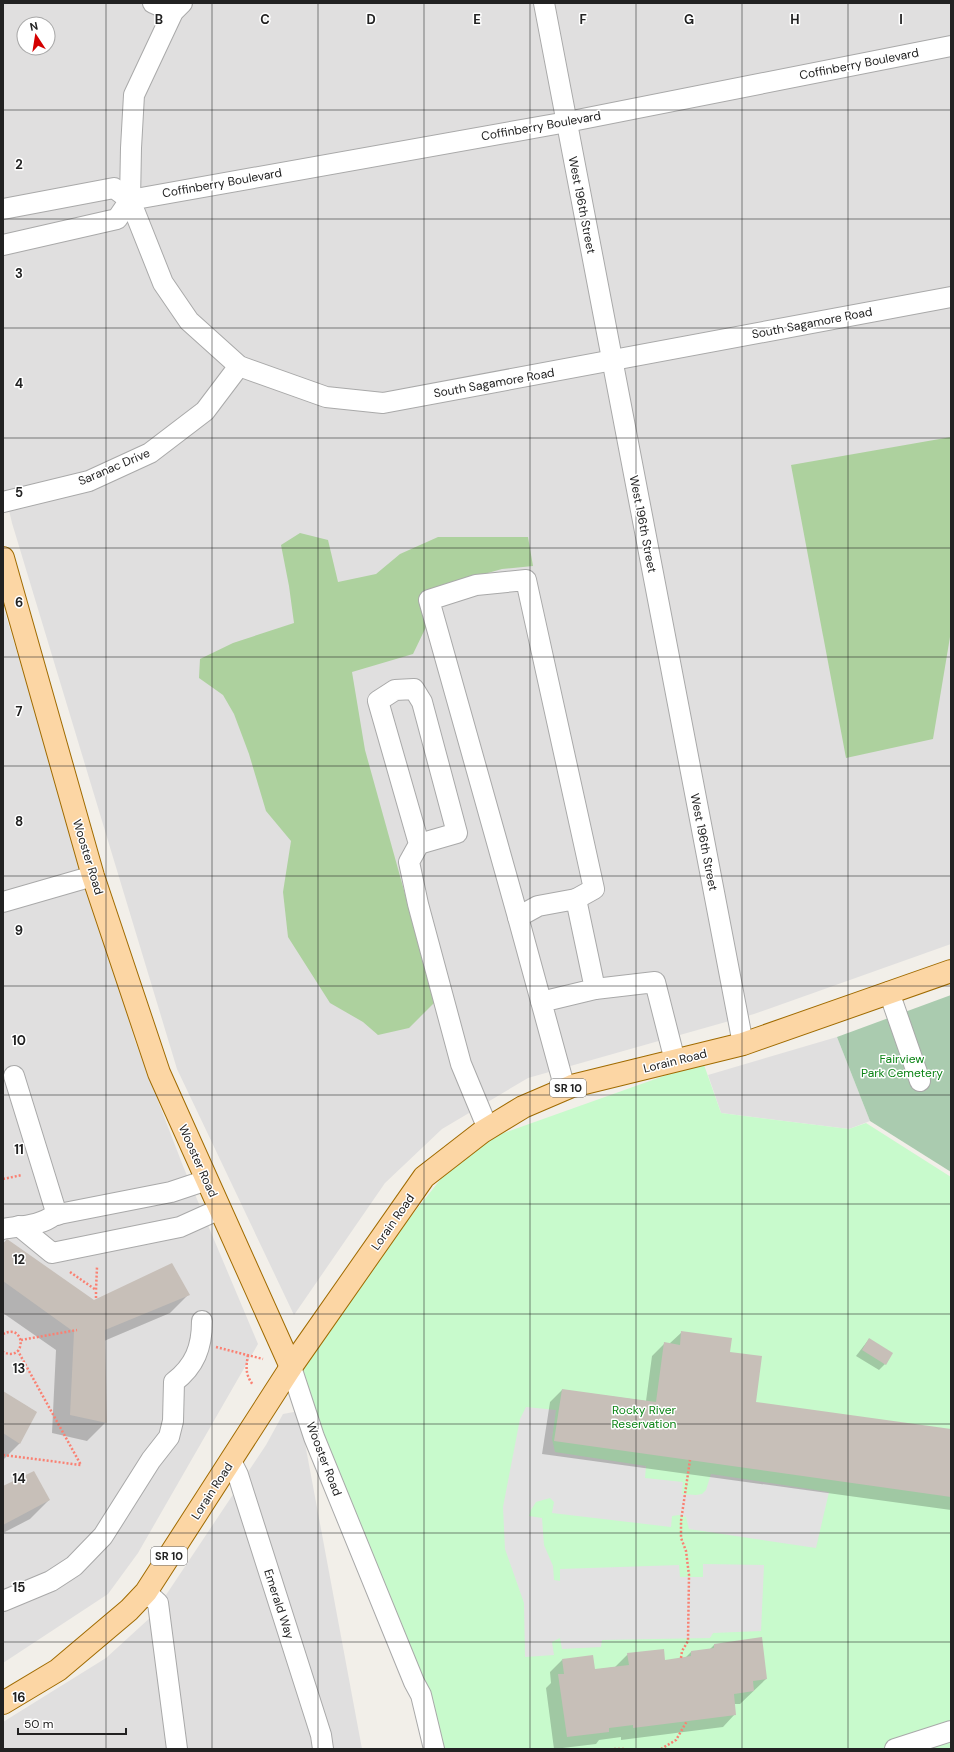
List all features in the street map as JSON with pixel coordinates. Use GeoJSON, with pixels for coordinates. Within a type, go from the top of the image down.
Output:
{"type":"FeatureCollection","features":[{"type":"Feature","properties":{"kind":"main road","name":"Wooster Road"},"geometry":{"type":"LineString","coordinates":[[3,558],[8,597],[93,876],[159,1073],[291,1367]]}},
{"type":"Feature","properties":{"kind":"main road","name":"Lorain Road"},"geometry":{"type":"LineString","coordinates":[[3,1703],[58,1670],[129,1610],[146,1592],[291,1367],[424,1177],[488,1129],[523,1107],[565,1089],[743,1044],[951,971]]}},
{"type":"Feature","properties":{"kind":"street"},"geometry":{"type":"LineString","coordinates":[[3,245],[117,219],[130,200],[134,95],[178,8],[153,3]]}},
{"type":"Feature","properties":{"kind":"street","name":"West 196th Street"},"geometry":{"type":"LineString","coordinates":[[544,3],[743,1044]]}},
{"type":"Feature","properties":{"kind":"street","name":"Coffinberry Boulevard"},"geometry":{"type":"LineString","coordinates":[[130,200],[567,122],[951,46]]}},
{"type":"Feature","properties":{"kind":"street"},"geometry":{"type":"LineString","coordinates":[[3,210],[114,188],[130,200]]}},
{"type":"Feature","properties":{"kind":"street","name":"South Sagamore Road"},"geometry":{"type":"LineString","coordinates":[[130,200],[163,282],[190,322],[239,366],[326,397],[383,403],[951,297]]}},
{"type":"Feature","properties":{"kind":"street","name":"Saranac Drive"},"geometry":{"type":"LineString","coordinates":[[3,502],[89,481],[150,453],[205,411],[239,366]]}},
{"type":"Feature","properties":{"kind":"street"},"geometry":{"type":"LineString","coordinates":[[518,916],[538,906],[576,898],[594,889],[526,580],[476,585],[429,600],[565,1089]]}},
{"type":"Feature","properties":{"kind":"street"},"geometry":{"type":"LineString","coordinates":[[419,844],[378,701],[395,690],[414,689],[422,702],[457,833],[419,844],[409,862],[418,904],[461,1064],[488,1129]]}},
{"type":"Feature","properties":{"kind":"street"},"geometry":{"type":"LineString","coordinates":[[3,902],[93,876]]}},
{"type":"Feature","properties":{"kind":"street"},"geometry":{"type":"LineString","coordinates":[[576,898],[595,989]]}},
{"type":"Feature","properties":{"kind":"street"},"geometry":{"type":"LineString","coordinates":[[541,1002],[595,989],[656,982],[675,1061]]}},
{"type":"Feature","properties":{"kind":"street"},"geometry":{"type":"LineString","coordinates":[[889,992],[920,1081]]}},
{"type":"Feature","properties":{"kind":"street"},"geometry":{"type":"LineString","coordinates":[[14,1076],[57,1214]]}},
{"type":"Feature","properties":{"kind":"street"},"geometry":{"type":"LineString","coordinates":[[11,1228],[49,1219],[57,1214],[171,1192],[207,1180]]}},
{"type":"Feature","properties":{"kind":"street"},"geometry":{"type":"LineString","coordinates":[[11,1228],[52,1253],[180,1227],[220,1209]]}},
{"type":"Feature","properties":{"kind":"street"},"geometry":{"type":"LineString","coordinates":[[3,1601],[51,1581],[74,1566],[103,1536],[151,1460],[169,1437],[173,1421],[174,1382],[192,1365],[198,1354],[202,1321]]}},
{"type":"Feature","properties":{"kind":"street","name":"Wooster Road"},"geometry":{"type":"LineString","coordinates":[[291,1367],[314,1437],[411,1675],[421,1695],[434,1749]]}},
{"type":"Feature","properties":{"kind":"street","name":"Emerald Way"},"geometry":{"type":"LineString","coordinates":[[231,1461],[240,1481],[321,1735],[323,1749]]}},
{"type":"Feature","properties":{"kind":"street"},"geometry":{"type":"LineString","coordinates":[[146,1592],[158,1603],[177,1749]]}},
{"type":"Feature","properties":{"kind":"street"},"geometry":{"type":"LineString","coordinates":[[895,1749],[951,1731]]}},
{"type":"Feature","properties":{"kind":"path"},"geometry":{"type":"LineString","coordinates":[[3,1179],[22,1175]]}},
{"type":"Feature","properties":{"kind":"path"},"geometry":{"type":"LineString","coordinates":[[96,1298],[97,1267]]}},
{"type":"Feature","properties":{"kind":"path"},"geometry":{"type":"LineString","coordinates":[[70,1272],[96,1290]]}},
{"type":"Feature","properties":{"kind":"path"},"geometry":{"type":"LineString","coordinates":[[21,1340],[77,1330]]}},
{"type":"Feature","properties":{"kind":"path"},"geometry":{"type":"LineString","coordinates":[[3,1333],[14,1332],[21,1340]]}},
{"type":"Feature","properties":{"kind":"path"},"geometry":{"type":"LineString","coordinates":[[3,1455],[81,1465],[18,1351],[21,1340]]}},
{"type":"Feature","properties":{"kind":"path"},"geometry":{"type":"LineString","coordinates":[[200,1343],[263,1358]]}},
{"type":"Feature","properties":{"kind":"path"},"geometry":{"type":"LineString","coordinates":[[3,1352],[11,1354],[18,1351]]}},
{"type":"Feature","properties":{"kind":"path"},"geometry":{"type":"LineString","coordinates":[[248,1355],[246,1369],[248,1378],[253,1385]]}},
{"type":"Feature","properties":{"kind":"path"},"geometry":{"type":"LineString","coordinates":[[681,1658],[682,1651],[688,1641],[689,1575],[686,1551],[681,1538],[681,1521],[690,1460]]}},
{"type":"Feature","properties":{"kind":"path"},"geometry":{"type":"LineString","coordinates":[[661,1749],[676,1740],[687,1721]]}},
{"type":"Feature","properties":{"kind":"path"},"geometry":{"type":"LineString","coordinates":[[614,1749],[626,1749]]}},
{"type":"Feature","properties":{"kind":"shaded area"},"geometry":{"type":"Polygon","coordinates":[[[3,3],[951,3],[951,944],[754,1014],[528,1078],[442,1129],[385,1183],[294,1315],[177,1069],[12,523],[3,485],[3,3]]]}},
{"type":"Feature","properties":{"kind":"shaded area"},"geometry":{"type":"Polygon","coordinates":[[[3,606],[135,1041],[183,1166],[258,1344],[138,1553],[108,1594],[3,1663],[3,606]]]}},
{"type":"Feature","properties":{"kind":"shaded area"},"geometry":{"type":"Polygon","coordinates":[[[837,1037],[870,1121],[849,1129],[721,1113],[708,1075],[837,1037]]]}},
{"type":"Feature","properties":{"kind":"shaded area"},"geometry":{"type":"Polygon","coordinates":[[[526,1407],[556,1410],[552,1439],[555,1452],[646,1466],[645,1478],[683,1482],[682,1494],[702,1494],[706,1490],[711,1474],[829,1492],[816,1548],[689,1529],[686,1517],[679,1515],[672,1516],[671,1527],[552,1513],[554,1502],[550,1498],[536,1502],[531,1510],[529,1516],[542,1518],[544,1545],[553,1566],[554,1580],[560,1581],[560,1569],[679,1565],[680,1577],[703,1577],[703,1564],[764,1565],[761,1631],[713,1633],[710,1638],[602,1640],[601,1647],[562,1649],[560,1638],[552,1642],[554,1655],[525,1657],[524,1603],[505,1549],[503,1507],[520,1419],[526,1407]]]}},
{"type":"Feature","properties":{"kind":"shaded area"},"geometry":{"type":"Polygon","coordinates":[[[299,1411],[362,1749],[3,1749],[3,1722],[106,1658],[152,1616],[266,1445],[283,1414],[299,1411]]]}},
{"type":"Feature","properties":{"kind":"green space"},"geometry":{"type":"Polygon","coordinates":[[[951,437],[951,631],[933,739],[846,758],[791,465],[951,437]]]}},
{"type":"Feature","properties":{"kind":"green space"},"geometry":{"type":"Polygon","coordinates":[[[300,533],[328,540],[338,582],[376,574],[400,554],[438,537],[528,537],[533,566],[502,569],[427,590],[427,625],[413,654],[352,672],[365,750],[435,1002],[409,1028],[378,1035],[363,1022],[330,1003],[288,937],[283,892],[291,841],[266,811],[249,754],[234,714],[223,695],[199,678],[200,659],[233,643],[294,623],[281,545],[300,533]]]}},
{"type":"Feature","properties":{"kind":"green space","name":"Fairview Park Cemetery"},"geometry":{"type":"Polygon","coordinates":[[[951,995],[951,1172],[870,1121],[837,1037],[951,995]]]}},
{"type":"Feature","properties":{"kind":"green space","name":"Rocky River Reservation"},"geometry":{"type":"Polygon","coordinates":[[[703,1062],[721,1113],[849,1129],[866,1123],[951,1177],[951,1749],[435,1749],[292,1366],[467,1146],[703,1062]]]}},
{"type":"Feature","properties":{"kind":"building"},"geometry":{"type":"Polygon","coordinates":[[[7,1239],[94,1300],[172,1263],[190,1295],[105,1330],[107,1423],[70,1415],[74,1332],[3,1281],[3,1244],[7,1239]]]}},
{"type":"Feature","properties":{"kind":"building"},"geometry":{"type":"Polygon","coordinates":[[[681,1331],[732,1338],[730,1352],[762,1356],[756,1402],[951,1429],[951,1497],[554,1441],[562,1389],[656,1402],[664,1342],[680,1345],[681,1331]]]}},
{"type":"Feature","properties":{"kind":"building"},"geometry":{"type":"Polygon","coordinates":[[[869,1338],[893,1353],[886,1365],[862,1350],[869,1338]]]}},
{"type":"Feature","properties":{"kind":"building"},"geometry":{"type":"Polygon","coordinates":[[[3,1391],[37,1412],[20,1444],[3,1433],[3,1391]]]}},
{"type":"Feature","properties":{"kind":"building"},"geometry":{"type":"Polygon","coordinates":[[[34,1471],[50,1500],[3,1525],[3,1486],[34,1471]]]}},
{"type":"Feature","properties":{"kind":"building"},"geometry":{"type":"Polygon","coordinates":[[[762,1637],[767,1679],[753,1681],[754,1691],[734,1694],[736,1715],[633,1728],[633,1725],[609,1728],[609,1732],[567,1737],[558,1674],[564,1674],[562,1659],[593,1655],[595,1669],[629,1665],[627,1653],[664,1649],[665,1660],[691,1656],[691,1651],[714,1648],[714,1644],[762,1637]]]}}]}
